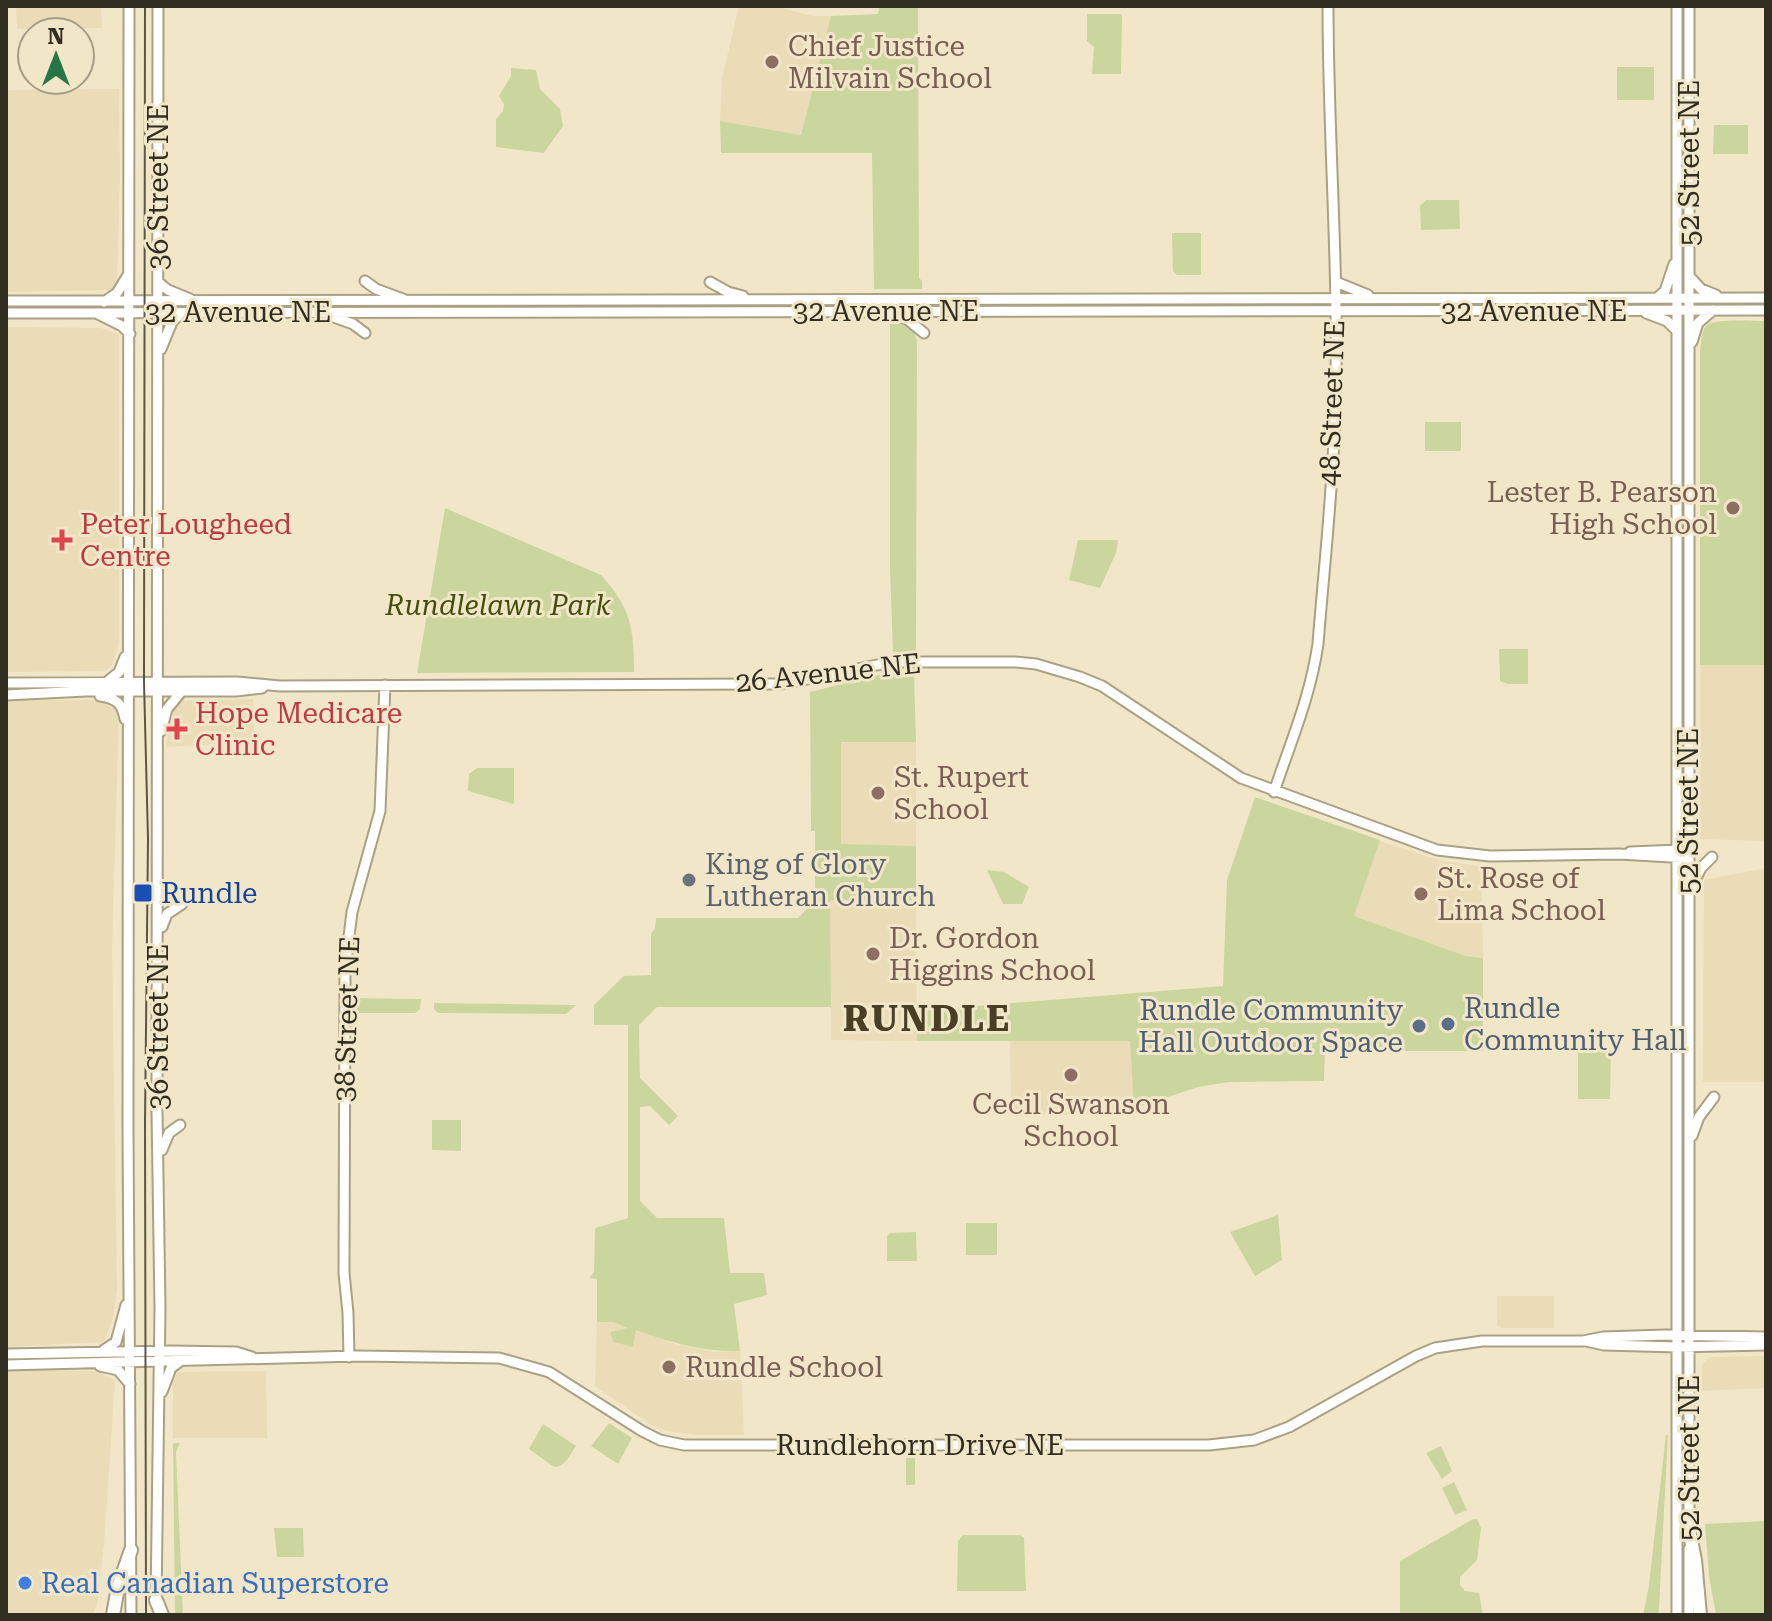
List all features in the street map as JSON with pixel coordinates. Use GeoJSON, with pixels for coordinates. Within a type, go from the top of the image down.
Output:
{"type":"FeatureCollection","features":[{"type":"Feature","properties":{"kind":"highway"},"geometry":{"type":"LineString","coordinates":[[1689,1530],[1700,1615]]}},
{"type":"Feature","properties":{"kind":"highway"},"geometry":{"type":"LineString","coordinates":[[113,1615],[118,1587],[131,1550]]}},
{"type":"Feature","properties":{"kind":"highway"},"geometry":{"type":"LineString","coordinates":[[156,1600],[159,1615]]}},
{"type":"Feature","properties":{"kind":"main road","name":"36 Street NE"},"geometry":{"type":"LineString","coordinates":[[129,6],[131,1615]]}},
{"type":"Feature","properties":{"kind":"main road","name":"36 Street NE"},"geometry":{"type":"LineString","coordinates":[[156,1600],[158,942],[165,895],[158,742],[158,6]]}},
{"type":"Feature","properties":{"kind":"main road","name":"48 Street NE"},"geometry":{"type":"LineString","coordinates":[[1274,792],[1308,699],[1318,644],[1335,415],[1336,282],[1328,106],[1328,6]]}},
{"type":"Feature","properties":{"kind":"main road","name":"52 Street NE"},"geometry":{"type":"LineString","coordinates":[[1677,6],[1677,1615]]}},
{"type":"Feature","properties":{"kind":"main road","name":"52 Street NE"},"geometry":{"type":"LineString","coordinates":[[1689,6],[1689,1615]]}},
{"type":"Feature","properties":{"kind":"main road"},"geometry":{"type":"LineString","coordinates":[[1657,298],[1665,291],[1677,253]]}},
{"type":"Feature","properties":{"kind":"main road"},"geometry":{"type":"LineString","coordinates":[[104,302],[117,293],[130,273]]}},
{"type":"Feature","properties":{"kind":"main road"},"geometry":{"type":"LineString","coordinates":[[1689,276],[1706,292],[1726,298]]}},
{"type":"Feature","properties":{"kind":"main road"},"geometry":{"type":"LineString","coordinates":[[365,281],[376,289],[409,301]]}},
{"type":"Feature","properties":{"kind":"main road"},"geometry":{"type":"LineString","coordinates":[[158,282],[175,294],[198,301]]}},
{"type":"Feature","properties":{"kind":"main road"},"geometry":{"type":"LineString","coordinates":[[710,282],[728,292],[754,299]]}},
{"type":"Feature","properties":{"kind":"main road"},"geometry":{"type":"LineString","coordinates":[[1336,282],[1379,298]]}},
{"type":"Feature","properties":{"kind":"main road","name":"32 Avenue NE"},"geometry":{"type":"LineString","coordinates":[[6,313],[95,313],[158,301],[1766,298]]}},
{"type":"Feature","properties":{"kind":"main road","name":"32 Avenue NE"},"geometry":{"type":"LineString","coordinates":[[6,301],[104,302],[181,313],[1766,310]]}},
{"type":"Feature","properties":{"kind":"main road"},"geometry":{"type":"LineString","coordinates":[[1639,310],[1667,321],[1677,331]]}},
{"type":"Feature","properties":{"kind":"main road"},"geometry":{"type":"LineString","coordinates":[[1689,348],[1698,323],[1713,310]]}},
{"type":"Feature","properties":{"kind":"main road"},"geometry":{"type":"LineString","coordinates":[[320,312],[353,324],[365,333]]}},
{"type":"Feature","properties":{"kind":"main road"},"geometry":{"type":"LineString","coordinates":[[878,312],[907,319],[924,333]]}},
{"type":"Feature","properties":{"kind":"main road"},"geometry":{"type":"LineString","coordinates":[[95,313],[122,326],[130,334]]}},
{"type":"Feature","properties":{"kind":"main road"},"geometry":{"type":"LineString","coordinates":[[158,356],[172,322],[181,313]]}},
{"type":"Feature","properties":{"kind":"main road"},"geometry":{"type":"LineString","coordinates":[[107,682],[122,666],[129,634]]}},
{"type":"Feature","properties":{"kind":"main road","name":"26 Avenue NE"},"geometry":{"type":"LineString","coordinates":[[6,695],[237,682],[280,686],[782,684],[892,662],[1015,662],[1069,673],[1102,686],[1225,769],[1274,792],[1448,852],[1490,856],[1688,854]]}},
{"type":"Feature","properties":{"kind":"main road","name":"26 Avenue NE"},"geometry":{"type":"LineString","coordinates":[[6,683],[107,682],[129,687]]}},
{"type":"Feature","properties":{"kind":"main road","name":"38 Street NE"},"geometry":{"type":"LineString","coordinates":[[349,1357],[344,1273],[345,969],[352,912],[380,811],[385,685]]}},
{"type":"Feature","properties":{"kind":"main road","name":"26 Avenue NE"},"geometry":{"type":"LineString","coordinates":[[158,687],[181,692],[280,686]]}},
{"type":"Feature","properties":{"kind":"main road"},"geometry":{"type":"LineString","coordinates":[[86,691],[110,697],[121,705],[129,739]]}},
{"type":"Feature","properties":{"kind":"main road"},"geometry":{"type":"LineString","coordinates":[[158,742],[167,709],[181,692]]}},
{"type":"Feature","properties":{"kind":"main road"},"geometry":{"type":"LineString","coordinates":[[1688,896],[1701,868],[1712,857]]}},
{"type":"Feature","properties":{"kind":"main road"},"geometry":{"type":"LineString","coordinates":[[158,942],[164,917],[182,904],[165,895]]}},
{"type":"Feature","properties":{"kind":"main road"},"geometry":{"type":"LineString","coordinates":[[1689,1147],[1699,1117],[1714,1097]]}},
{"type":"Feature","properties":{"kind":"main road"},"geometry":{"type":"LineString","coordinates":[[157,1111],[165,1120],[180,1125],[164,1141],[158,1169]]}},
{"type":"Feature","properties":{"kind":"main road"},"geometry":{"type":"LineString","coordinates":[[99,1352],[116,1342],[130,1290]]}},
{"type":"Feature","properties":{"kind":"main road","name":"Rundlehorn Drive NE"},"geometry":{"type":"LineString","coordinates":[[1583,1341],[1603,1337],[1676,1335],[1766,1337]]}},
{"type":"Feature","properties":{"kind":"main road","name":"Rundlehorn Drive NE"},"geometry":{"type":"LineString","coordinates":[[159,1356],[179,1362],[255,1358],[499,1358],[526,1364],[569,1383],[642,1431],[660,1440],[684,1445],[1209,1445],[1254,1440],[1289,1427],[1435,1348],[1482,1341],[1583,1341],[1604,1345],[1677,1347],[1766,1345]]}},
{"type":"Feature","properties":{"kind":"main road"},"geometry":{"type":"LineString","coordinates":[[6,1354],[99,1352],[130,1356]]}},
{"type":"Feature","properties":{"kind":"main road","name":"Rundlehorn Drive NE"},"geometry":{"type":"LineString","coordinates":[[130,1356],[236,1352],[255,1358]]}},
{"type":"Feature","properties":{"kind":"main road"},"geometry":{"type":"LineString","coordinates":[[6,1365],[73,1363],[130,1356]]}},
{"type":"Feature","properties":{"kind":"main road"},"geometry":{"type":"LineString","coordinates":[[159,1399],[171,1368],[179,1362]]}},
{"type":"Feature","properties":{"kind":"main road"},"geometry":{"type":"LineString","coordinates":[[73,1363],[114,1368],[130,1384]]}},
{"type":"Feature","properties":{"kind":"shaded area"},"geometry":{"type":"Polygon","coordinates":[[[16,6],[101,6],[102,28],[96,28],[96,16],[16,16],[16,6]]]}},
{"type":"Feature","properties":{"kind":"shaded area","name":"Chief Justice Milvain School"},"geometry":{"type":"Polygon","coordinates":[[[739,6],[773,6],[813,16],[831,16],[801,135],[720,121],[722,78],[739,6]]]}},
{"type":"Feature","properties":{"kind":"shaded area"},"geometry":{"type":"Polygon","coordinates":[[[96,89],[119,89],[120,177],[117,281],[114,290],[6,292],[6,90],[16,90],[16,96],[96,96],[96,89]]]}},
{"type":"Feature","properties":{"kind":"shaded area","name":"Lester B. Pearson High School"},"geometry":{"type":"Polygon","coordinates":[[[1766,321],[1766,841],[1700,839],[1701,346],[1705,328],[1711,322],[1766,321]]]}},
{"type":"Feature","properties":{"kind":"shaded area","name":"Peter Lougheed Centre"},"geometry":{"type":"Polygon","coordinates":[[[6,327],[101,328],[119,334],[119,642],[113,664],[106,671],[6,672],[6,327]]]}},
{"type":"Feature","properties":{"kind":"shaded area"},"geometry":{"type":"Polygon","coordinates":[[[253,699],[255,742],[167,747],[168,723],[176,701],[253,699]]]}},
{"type":"Feature","properties":{"kind":"shaded area"},"geometry":{"type":"Polygon","coordinates":[[[6,700],[98,700],[112,704],[119,712],[112,948],[117,1289],[113,1319],[105,1340],[101,1342],[6,1347],[6,700]]]}},
{"type":"Feature","properties":{"kind":"shaded area","name":"St. Rupert School"},"geometry":{"type":"Polygon","coordinates":[[[841,742],[916,742],[916,846],[841,845],[841,742]]]}},
{"type":"Feature","properties":{"kind":"shaded area","name":"St. Rose of Lima School"},"geometry":{"type":"Polygon","coordinates":[[[1379,841],[1439,860],[1478,866],[1481,872],[1483,958],[1466,956],[1354,916],[1379,841]]]}},
{"type":"Feature","properties":{"kind":"shaded area"},"geometry":{"type":"Polygon","coordinates":[[[1766,868],[1766,1082],[1703,1082],[1704,880],[1766,868]]]}},
{"type":"Feature","properties":{"kind":"shaded area","name":"Dr. Gordon Higgins School"},"geometry":{"type":"Polygon","coordinates":[[[830,900],[916,900],[917,1041],[831,1040],[830,900]]]}},
{"type":"Feature","properties":{"kind":"shaded area","name":"Cecil Swanson School"},"geometry":{"type":"Polygon","coordinates":[[[1010,1041],[1130,1041],[1134,1108],[1088,1115],[1017,1115],[1011,1109],[1010,1041]]]}},
{"type":"Feature","properties":{"kind":"shaded area"},"geometry":{"type":"Polygon","coordinates":[[[1497,1296],[1554,1296],[1554,1328],[1497,1326],[1497,1296]]]}},
{"type":"Feature","properties":{"kind":"shaded area","name":"Rundle School"},"geometry":{"type":"Polygon","coordinates":[[[597,1322],[613,1322],[675,1344],[713,1352],[740,1351],[744,1435],[695,1435],[668,1431],[651,1425],[595,1386],[597,1322]]]}},
{"type":"Feature","properties":{"kind":"shaded area"},"geometry":{"type":"Polygon","coordinates":[[[1766,1356],[1766,1388],[1701,1391],[1702,1365],[1709,1357],[1766,1356]]]}},
{"type":"Feature","properties":{"kind":"shaded area"},"geometry":{"type":"Polygon","coordinates":[[[6,1369],[98,1371],[115,1381],[104,1544],[97,1605],[92,1615],[6,1615],[6,1369]]]}},
{"type":"Feature","properties":{"kind":"shaded area"},"geometry":{"type":"Polygon","coordinates":[[[266,1371],[267,1438],[173,1438],[173,1383],[177,1372],[266,1371]]]}},
{"type":"Feature","properties":{"kind":"green space"},"geometry":{"type":"Polygon","coordinates":[[[879,6],[918,6],[919,278],[922,289],[874,289],[872,153],[721,153],[720,121],[801,135],[831,16],[878,14],[879,6]]]}},
{"type":"Feature","properties":{"kind":"green space"},"geometry":{"type":"Polygon","coordinates":[[[1087,14],[1122,14],[1121,74],[1092,74],[1094,47],[1087,41],[1087,14]]]}},
{"type":"Feature","properties":{"kind":"green space"},"geometry":{"type":"Polygon","coordinates":[[[1617,67],[1654,67],[1654,100],[1617,100],[1617,67]]]}},
{"type":"Feature","properties":{"kind":"green space"},"geometry":{"type":"Polygon","coordinates":[[[511,68],[536,70],[540,89],[560,109],[563,126],[544,153],[496,147],[496,119],[503,111],[504,104],[499,96],[511,76],[511,68]]]}},
{"type":"Feature","properties":{"kind":"green space"},"geometry":{"type":"Polygon","coordinates":[[[1714,125],[1748,125],[1748,154],[1713,154],[1714,125]]]}},
{"type":"Feature","properties":{"kind":"green space"},"geometry":{"type":"Polygon","coordinates":[[[1426,200],[1459,200],[1460,229],[1421,230],[1420,206],[1426,200]]]}},
{"type":"Feature","properties":{"kind":"green space"},"geometry":{"type":"Polygon","coordinates":[[[1172,233],[1201,233],[1201,275],[1177,275],[1173,271],[1172,233]]]}},
{"type":"Feature","properties":{"kind":"green space"},"geometry":{"type":"Polygon","coordinates":[[[890,321],[912,327],[917,340],[916,652],[893,652],[890,321]]]}},
{"type":"Feature","properties":{"kind":"green space","name":"Lester B. Pearson High School"},"geometry":{"type":"Polygon","coordinates":[[[1766,321],[1766,665],[1700,665],[1702,335],[1710,323],[1766,321]]]}},
{"type":"Feature","properties":{"kind":"green space"},"geometry":{"type":"Polygon","coordinates":[[[1425,422],[1461,422],[1461,451],[1425,451],[1425,422]]]}},
{"type":"Feature","properties":{"kind":"green space","name":"Rundlelawn Park"},"geometry":{"type":"Polygon","coordinates":[[[445,508],[601,575],[619,598],[629,619],[634,672],[417,673],[445,508]]]}},
{"type":"Feature","properties":{"kind":"green space"},"geometry":{"type":"Polygon","coordinates":[[[1078,540],[1118,540],[1116,553],[1100,588],[1069,580],[1078,540]]]}},
{"type":"Feature","properties":{"kind":"green space"},"geometry":{"type":"Polygon","coordinates":[[[1499,649],[1528,649],[1528,684],[1500,681],[1499,649]]]}},
{"type":"Feature","properties":{"kind":"green space"},"geometry":{"type":"Polygon","coordinates":[[[912,672],[916,742],[841,742],[841,844],[916,846],[916,900],[830,900],[831,1007],[657,1007],[639,1025],[640,1078],[678,1116],[669,1125],[650,1106],[640,1107],[640,1201],[657,1218],[724,1218],[730,1273],[764,1273],[767,1295],[734,1304],[740,1351],[687,1346],[636,1330],[633,1347],[614,1342],[610,1332],[628,1328],[613,1322],[597,1322],[597,1279],[589,1278],[594,1272],[595,1228],[628,1218],[628,1025],[594,1025],[594,1005],[624,976],[651,975],[651,934],[656,918],[798,918],[815,900],[810,692],[882,674],[912,672]]]}},
{"type":"Feature","properties":{"kind":"green space"},"geometry":{"type":"Polygon","coordinates":[[[477,768],[514,768],[514,804],[468,791],[469,774],[477,768]]]}},
{"type":"Feature","properties":{"kind":"green space"},"geometry":{"type":"Polygon","coordinates":[[[1255,797],[1380,840],[1354,916],[1466,956],[1483,958],[1483,1051],[1325,1051],[1324,1081],[1229,1082],[1198,1087],[1134,1108],[1130,1041],[917,1041],[917,1005],[924,1009],[950,1008],[1223,986],[1227,880],[1255,797]]]}},
{"type":"Feature","properties":{"kind":"green space"},"geometry":{"type":"Polygon","coordinates":[[[987,870],[1004,872],[1029,887],[1022,904],[1003,904],[987,870]]]}},
{"type":"Feature","properties":{"kind":"green space"},"geometry":{"type":"Polygon","coordinates":[[[351,998],[421,999],[420,1009],[415,1013],[356,1013],[351,1009],[351,998]]]}},
{"type":"Feature","properties":{"kind":"green space"},"geometry":{"type":"Polygon","coordinates":[[[434,1003],[576,1005],[566,1014],[438,1013],[434,1003]]]}},
{"type":"Feature","properties":{"kind":"green space"},"geometry":{"type":"Polygon","coordinates":[[[1578,1050],[1611,1050],[1610,1099],[1578,1099],[1578,1050]]]}},
{"type":"Feature","properties":{"kind":"green space"},"geometry":{"type":"Polygon","coordinates":[[[432,1120],[461,1120],[461,1151],[432,1150],[432,1120]]]}},
{"type":"Feature","properties":{"kind":"green space"},"geometry":{"type":"Polygon","coordinates":[[[1278,1215],[1282,1260],[1255,1276],[1230,1232],[1278,1215]]]}},
{"type":"Feature","properties":{"kind":"green space"},"geometry":{"type":"Polygon","coordinates":[[[966,1223],[997,1223],[997,1255],[966,1255],[966,1223]]]}},
{"type":"Feature","properties":{"kind":"green space"},"geometry":{"type":"Polygon","coordinates":[[[916,1232],[917,1261],[887,1261],[887,1236],[890,1233],[916,1232]]]}},
{"type":"Feature","properties":{"kind":"green space"},"geometry":{"type":"Polygon","coordinates":[[[609,1423],[632,1438],[618,1464],[591,1446],[609,1423]]]}},
{"type":"Feature","properties":{"kind":"green space"},"geometry":{"type":"Polygon","coordinates":[[[543,1424],[576,1446],[562,1465],[554,1467],[529,1449],[543,1424]]]}},
{"type":"Feature","properties":{"kind":"green space"},"geometry":{"type":"Polygon","coordinates":[[[1666,1435],[1659,1608],[1658,1615],[1643,1615],[1649,1585],[1666,1435]]]}},
{"type":"Feature","properties":{"kind":"green space"},"geometry":{"type":"Polygon","coordinates":[[[173,1443],[180,1443],[176,1452],[183,1615],[175,1615],[173,1443]]]}},
{"type":"Feature","properties":{"kind":"green space"},"geometry":{"type":"Polygon","coordinates":[[[1441,1446],[1452,1471],[1442,1479],[1426,1453],[1441,1446]]]}},
{"type":"Feature","properties":{"kind":"green space"},"geometry":{"type":"Polygon","coordinates":[[[906,1455],[915,1456],[915,1485],[906,1485],[906,1455]]]}},
{"type":"Feature","properties":{"kind":"green space"},"geometry":{"type":"Polygon","coordinates":[[[1454,1482],[1467,1510],[1455,1515],[1442,1488],[1454,1482]]]}},
{"type":"Feature","properties":{"kind":"green space"},"geometry":{"type":"Polygon","coordinates":[[[1477,1519],[1481,1528],[1477,1560],[1460,1577],[1460,1585],[1465,1591],[1479,1593],[1483,1615],[1400,1615],[1400,1561],[1477,1519]]]}},
{"type":"Feature","properties":{"kind":"green space"},"geometry":{"type":"Polygon","coordinates":[[[1766,1521],[1766,1615],[1716,1615],[1705,1524],[1766,1521]]]}},
{"type":"Feature","properties":{"kind":"green space"},"geometry":{"type":"Polygon","coordinates":[[[274,1528],[303,1528],[304,1557],[277,1557],[274,1528]]]}},
{"type":"Feature","properties":{"kind":"green space"},"geometry":{"type":"Polygon","coordinates":[[[963,1535],[1020,1535],[1024,1538],[1026,1591],[957,1591],[958,1541],[963,1535]]]}},
{"type":"Feature","properties":{"kind":"tram line"},"geometry":{"type":"LineString","coordinates":[[145,6],[144,682],[148,839],[146,1615]]}},
{"type":"Feature","properties":{"kind":"place","name":"Chief Justice Milvain School"},"geometry":{"type":"Point","coordinates":[772,62]}},
{"type":"Feature","properties":{"kind":"place","name":"Lester B. Pearson High School"},"geometry":{"type":"Point","coordinates":[1733,508]}},
{"type":"Feature","properties":{"kind":"place","name":"Peter Lougheed Centre"},"geometry":{"type":"Point","coordinates":[62,540]}},
{"type":"Feature","properties":{"kind":"place","name":"Hope Medicare Clinic"},"geometry":{"type":"Point","coordinates":[177,729]}},
{"type":"Feature","properties":{"kind":"place","name":"St. Rupert School"},"geometry":{"type":"Point","coordinates":[878,793]}},
{"type":"Feature","properties":{"kind":"place","name":"King of Glory Lutheran Church"},"geometry":{"type":"Point","coordinates":[689,880]}},
{"type":"Feature","properties":{"kind":"place","name":"Rundle"},"geometry":{"type":"Point","coordinates":[143,893]}},
{"type":"Feature","properties":{"kind":"place","name":"St. Rose of Lima School"},"geometry":{"type":"Point","coordinates":[1421,894]}},
{"type":"Feature","properties":{"kind":"place","name":"Dr. Gordon Higgins School"},"geometry":{"type":"Point","coordinates":[873,954]}},
{"type":"Feature","properties":{"kind":"place","name":"Rundle Community Hall"},"geometry":{"type":"Point","coordinates":[1448,1024]}},
{"type":"Feature","properties":{"kind":"place","name":"Rundle Community Hall Outdoor Space"},"geometry":{"type":"Point","coordinates":[1419,1026]}},
{"type":"Feature","properties":{"kind":"place","name":"Cecil Swanson School"},"geometry":{"type":"Point","coordinates":[1071,1075]}},
{"type":"Feature","properties":{"kind":"place","name":"Rundle School"},"geometry":{"type":"Point","coordinates":[669,1367]}},
{"type":"Feature","properties":{"kind":"place","name":"Real Canadian Superstore"},"geometry":{"type":"Point","coordinates":[25,1583]}},
{"type":"Feature","properties":{"kind":"district","name":"RUNDLE"},"geometry":{"type":"Point","coordinates":[927,1019]}}]}
